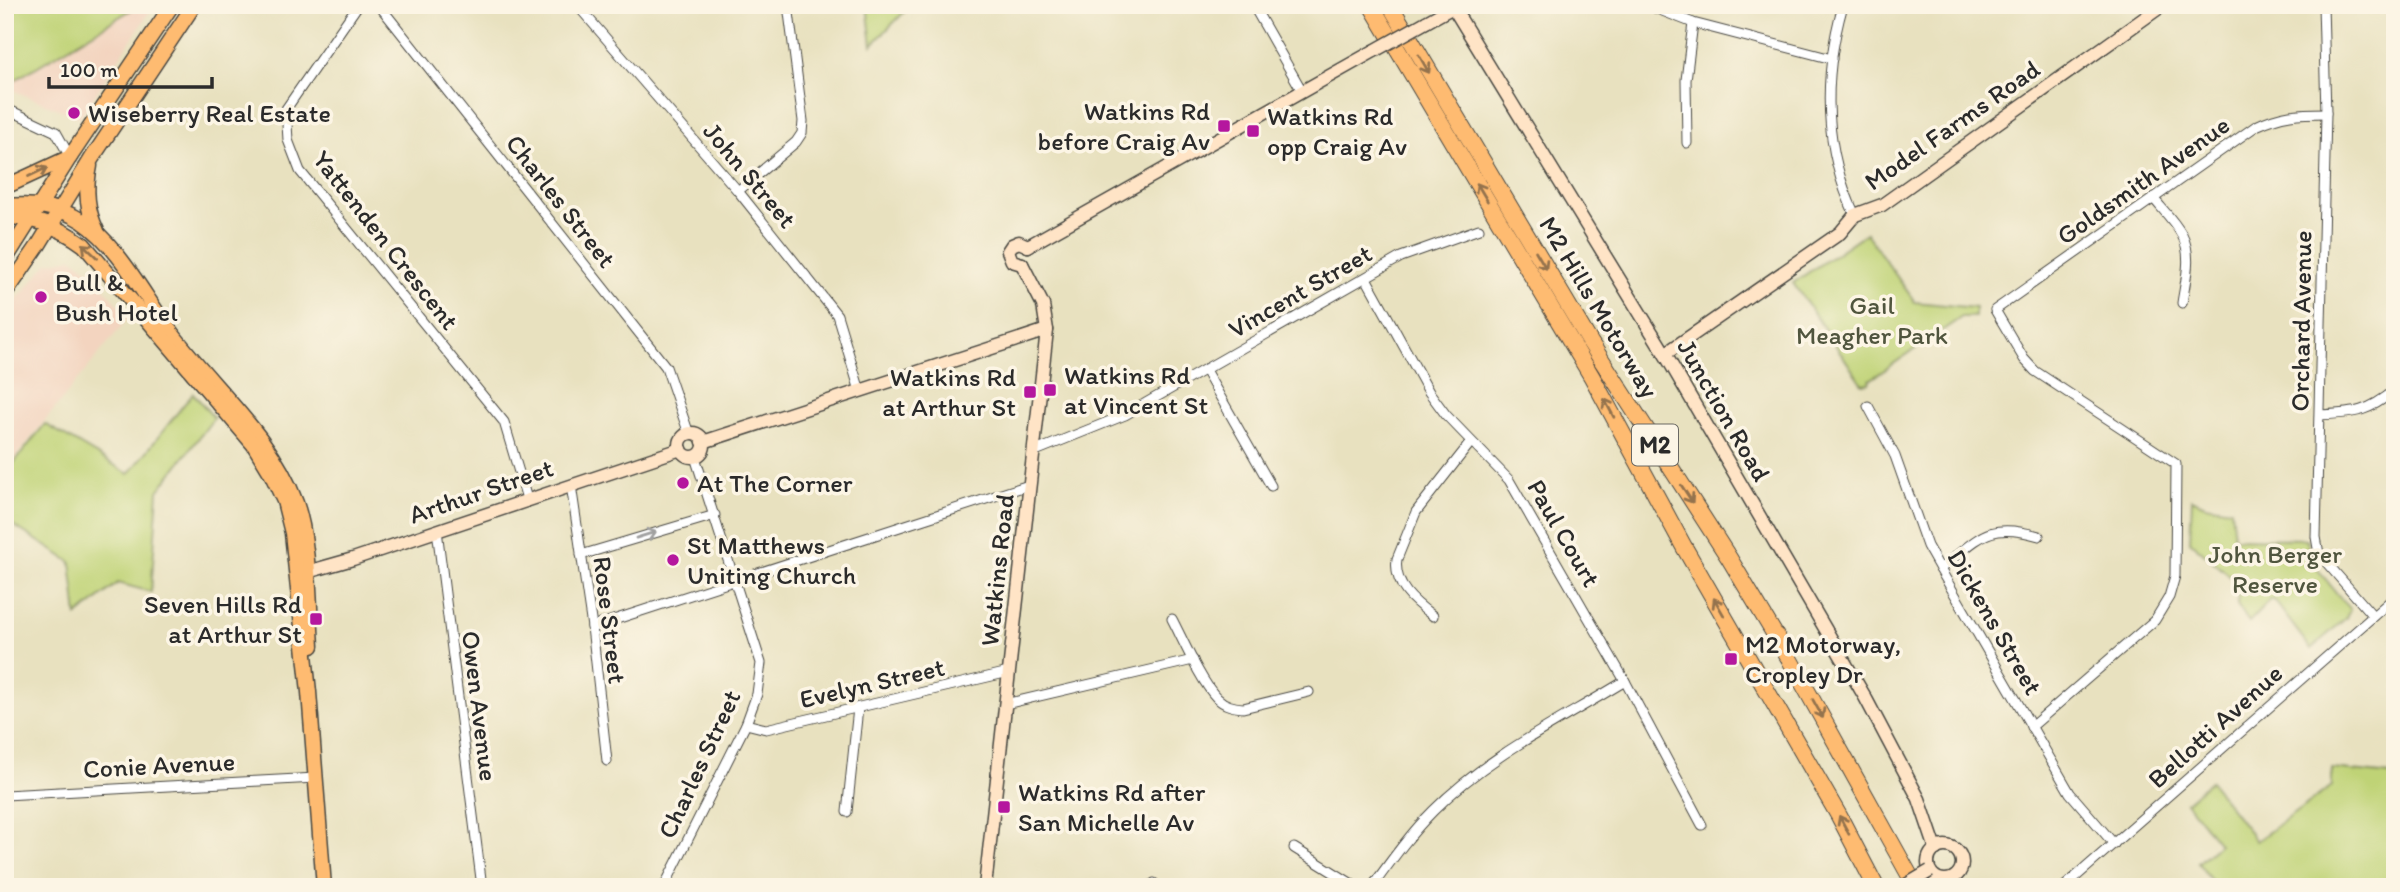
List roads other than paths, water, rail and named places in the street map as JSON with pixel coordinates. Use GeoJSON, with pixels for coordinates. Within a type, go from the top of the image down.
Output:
{"type":"FeatureCollection","features":[{"type":"Feature","properties":{"kind":"highway","name":"M2 Hills Motorway"},"geometry":{"type":"LineString","coordinates":[[1371,5],[1592,377],[1684,547],[1839,816],[1876,887]]}},
{"type":"Feature","properties":{"kind":"highway","name":"M2 Hills Motorway"},"geometry":{"type":"LineString","coordinates":[[1390,5],[1597,353],[1729,558],[1790,660],[1916,887]]}},
{"type":"Feature","properties":{"kind":"main road"},"geometry":{"type":"LineString","coordinates":[[5,260],[172,5]]}},
{"type":"Feature","properties":{"kind":"main road"},"geometry":{"type":"LineString","coordinates":[[5,294],[194,5]]}},
{"type":"Feature","properties":{"kind":"main road"},"geometry":{"type":"LineString","coordinates":[[5,187],[70,157]]}},
{"type":"Feature","properties":{"kind":"main road"},"geometry":{"type":"LineString","coordinates":[[92,158],[87,194],[93,223],[99,235],[169,329],[263,440],[283,471],[302,524],[301,574],[324,887]]}},
{"type":"Feature","properties":{"kind":"main road"},"geometry":{"type":"LineString","coordinates":[[5,206],[40,205],[60,209],[99,235]]}},
{"type":"Feature","properties":{"kind":"main road"},"geometry":{"type":"LineString","coordinates":[[5,217],[31,219],[51,225],[71,235],[97,257],[254,445],[284,501],[301,574]]}},
{"type":"Feature","properties":{"kind":"street","name":"Yattenden Crescent"},"geometry":{"type":"LineString","coordinates":[[358,5],[286,108],[288,140],[300,171],[504,422],[527,499]]}},
{"type":"Feature","properties":{"kind":"street","name":"Charles Street"},"geometry":{"type":"LineString","coordinates":[[379,5],[666,367],[689,434]]}},
{"type":"Feature","properties":{"kind":"street","name":"John Street"},"geometry":{"type":"LineString","coordinates":[[577,5],[738,191],[837,315],[860,391]]}},
{"type":"Feature","properties":{"kind":"street"},"geometry":{"type":"LineString","coordinates":[[738,191],[788,151],[802,133],[803,121],[788,5]]}},
{"type":"Feature","properties":{"kind":"street"},"geometry":{"type":"LineString","coordinates":[[1253,5],[1302,91]]}},
{"type":"Feature","properties":{"kind":"street"},"geometry":{"type":"LineString","coordinates":[[1647,5],[1693,23],[1832,59]]}},
{"type":"Feature","properties":{"kind":"street"},"geometry":{"type":"LineString","coordinates":[[1843,5],[1828,95],[1834,162],[1854,215]]}},
{"type":"Feature","properties":{"kind":"street","name":"Model Farms Road"},"geometry":{"type":"LineString","coordinates":[[1665,354],[1840,233],[1854,215],[1882,205],[2163,5]]}},
{"type":"Feature","properties":{"kind":"street","name":"Orchard Avenue"},"geometry":{"type":"LineString","coordinates":[[2323,5],[2326,113],[2316,537],[2319,554],[2373,616]]}},
{"type":"Feature","properties":{"kind":"street"},"geometry":{"type":"LineString","coordinates":[[1028,247],[1453,6]]}},
{"type":"Feature","properties":{"kind":"street","name":"Junction Road"},"geometry":{"type":"LineString","coordinates":[[1453,6],[1665,354],[1865,697],[1924,810],[1936,849]]}},
{"type":"Feature","properties":{"kind":"street"},"geometry":{"type":"LineString","coordinates":[[1687,143],[1686,80],[1693,23]]}},
{"type":"Feature","properties":{"kind":"street"},"geometry":{"type":"LineString","coordinates":[[5,108],[56,132],[70,157]]}},
{"type":"Feature","properties":{"kind":"street","name":"Goldsmith Avenue"},"geometry":{"type":"LineString","coordinates":[[2031,727],[2155,620],[2169,597],[2175,576],[2176,464],[2035,371],[2024,359],[1995,310],[2256,126],[2293,113],[2326,113]]}},
{"type":"Feature","properties":{"kind":"street"},"geometry":{"type":"LineString","coordinates":[[2154,199],[2182,235],[2186,248],[2187,264],[2182,303]]}},
{"type":"Feature","properties":{"kind":"street","name":"Vincent Street"},"geometry":{"type":"LineString","coordinates":[[1032,452],[1125,415],[1401,257],[1479,229]]}},
{"type":"Feature","properties":{"kind":"street"},"geometry":{"type":"LineString","coordinates":[[1015,243],[1028,247],[1030,257],[1021,264],[1012,261],[1009,251],[1015,243]]}},
{"type":"Feature","properties":{"kind":"street","name":"Watkins Road"},"geometry":{"type":"LineString","coordinates":[[985,887],[1047,330],[1043,305],[1021,264]]}},
{"type":"Feature","properties":{"kind":"street","name":"Paul Court"},"geometry":{"type":"LineString","coordinates":[[1366,278],[1429,392],[1446,415],[1509,480],[1625,681],[1702,825]]}},
{"type":"Feature","properties":{"kind":"street"},"geometry":{"type":"LineString","coordinates":[[704,442],[1047,330]]}},
{"type":"Feature","properties":{"kind":"street"},"geometry":{"type":"LineString","coordinates":[[1205,370],[1271,486]]}},
{"type":"Feature","properties":{"kind":"street"},"geometry":{"type":"LineString","coordinates":[[2320,415],[2355,413],[2376,405],[2395,390]]}},
{"type":"Feature","properties":{"kind":"street","name":"Dickens Street"},"geometry":{"type":"LineString","coordinates":[[1868,406],[1895,456],[1927,546],[2070,793],[2114,844]]}},
{"type":"Feature","properties":{"kind":"street"},"geometry":{"type":"LineString","coordinates":[[689,434],[697,435],[704,442],[703,449],[695,457],[684,454],[681,449],[682,439],[689,434]]}},
{"type":"Feature","properties":{"kind":"street"},"geometry":{"type":"LineString","coordinates":[[1433,616],[1413,601],[1398,580],[1397,559],[1416,512],[1471,442]]}},
{"type":"Feature","properties":{"kind":"street","name":"Arthur Street"},"geometry":{"type":"LineString","coordinates":[[301,574],[681,449]]}},
{"type":"Feature","properties":{"kind":"street","name":"Charles Street"},"geometry":{"type":"LineString","coordinates":[[664,887],[746,724],[757,694],[761,663],[695,457]]}},
{"type":"Feature","properties":{"kind":"street","name":"Rose Street"},"geometry":{"type":"LineString","coordinates":[[571,485],[592,627],[607,761]]}},
{"type":"Feature","properties":{"kind":"street"},"geometry":{"type":"LineString","coordinates":[[592,627],[1029,485]]}},
{"type":"Feature","properties":{"kind":"street"},"geometry":{"type":"LineString","coordinates":[[581,555],[715,515]]}},
{"type":"Feature","properties":{"kind":"street"},"geometry":{"type":"LineString","coordinates":[[1940,569],[1985,534],[2000,529],[2014,529],[2039,536]]}},
{"type":"Feature","properties":{"kind":"street","name":"Owen Avenue"},"geometry":{"type":"LineString","coordinates":[[437,530],[482,887]]}},
{"type":"Feature","properties":{"kind":"street","name":"Bellotti Avenue"},"geometry":{"type":"LineString","coordinates":[[2064,887],[2395,597]]}},
{"type":"Feature","properties":{"kind":"street"},"geometry":{"type":"LineString","coordinates":[[1172,619],[1216,698],[1233,707],[1243,708],[1309,692]]}},
{"type":"Feature","properties":{"kind":"street"},"geometry":{"type":"LineString","coordinates":[[1005,704],[1193,660]]}},
{"type":"Feature","properties":{"kind":"street","name":"Evelyn Street"},"geometry":{"type":"LineString","coordinates":[[746,724],[766,729],[1009,672]]}},
{"type":"Feature","properties":{"kind":"street"},"geometry":{"type":"LineString","coordinates":[[1372,887],[1432,811],[1462,784],[1490,763],[1625,681]]}},
{"type":"Feature","properties":{"kind":"street"},"geometry":{"type":"LineString","coordinates":[[847,812],[858,708]]}},
{"type":"Feature","properties":{"kind":"street","name":"Conie Avenue"},"geometry":{"type":"LineString","coordinates":[[5,795],[316,778]]}},
{"type":"Feature","properties":{"kind":"street"},"geometry":{"type":"LineString","coordinates":[[1941,846],[1952,848],[1960,855],[1962,866],[1956,883],[1938,879],[1930,871],[1929,857],[1941,846]]}},
{"type":"Feature","properties":{"kind":"street"},"geometry":{"type":"LineString","coordinates":[[1294,848],[1357,887]]}},
{"type":"Feature","properties":{"kind":"street"},"geometry":{"type":"LineString","coordinates":[[1903,887],[1930,871]]}},
{"type":"Feature","properties":{"kind":"place","name":"Wiseberry Real Estate"},"geometry":{"type":"Point","coordinates":[74,113]}},
{"type":"Feature","properties":{"kind":"place","name":"Watkins Rd before Craig Av"},"geometry":{"type":"Point","coordinates":[1224,126]}},
{"type":"Feature","properties":{"kind":"place","name":"Watkins Rd opp Craig Av"},"geometry":{"type":"Point","coordinates":[1253,131]}},
{"type":"Feature","properties":{"kind":"place","name":"Bull & Bush Hotel"},"geometry":{"type":"Point","coordinates":[41,297]}},
{"type":"Feature","properties":{"kind":"place","name":"Watkins Rd at Vincent St"},"geometry":{"type":"Point","coordinates":[1050,390]}},
{"type":"Feature","properties":{"kind":"place","name":"Watkins Rd at Arthur St"},"geometry":{"type":"Point","coordinates":[1030,392]}},
{"type":"Feature","properties":{"kind":"place","name":"At The Corner"},"geometry":{"type":"Point","coordinates":[683,483]}},
{"type":"Feature","properties":{"kind":"place","name":"St Matthews Uniting Church"},"geometry":{"type":"Point","coordinates":[673,560]}},
{"type":"Feature","properties":{"kind":"place","name":"Seven Hills Rd at Arthur St"},"geometry":{"type":"Point","coordinates":[316,619]}},
{"type":"Feature","properties":{"kind":"place","name":"M2 Motorway, Cropley Dr"},"geometry":{"type":"Point","coordinates":[1731,659]}},
{"type":"Feature","properties":{"kind":"place","name":"Watkins Rd after San Michelle Av"},"geometry":{"type":"Point","coordinates":[1004,807]}},
{"type":"Feature","properties":{"kind":"park label","name":"Gail Meagher Park"},"geometry":{"type":"Point","coordinates":[1872,320]}},
{"type":"Feature","properties":{"kind":"park label","name":"John Berger Reserve"},"geometry":{"type":"Point","coordinates":[2275,569]}}]}
